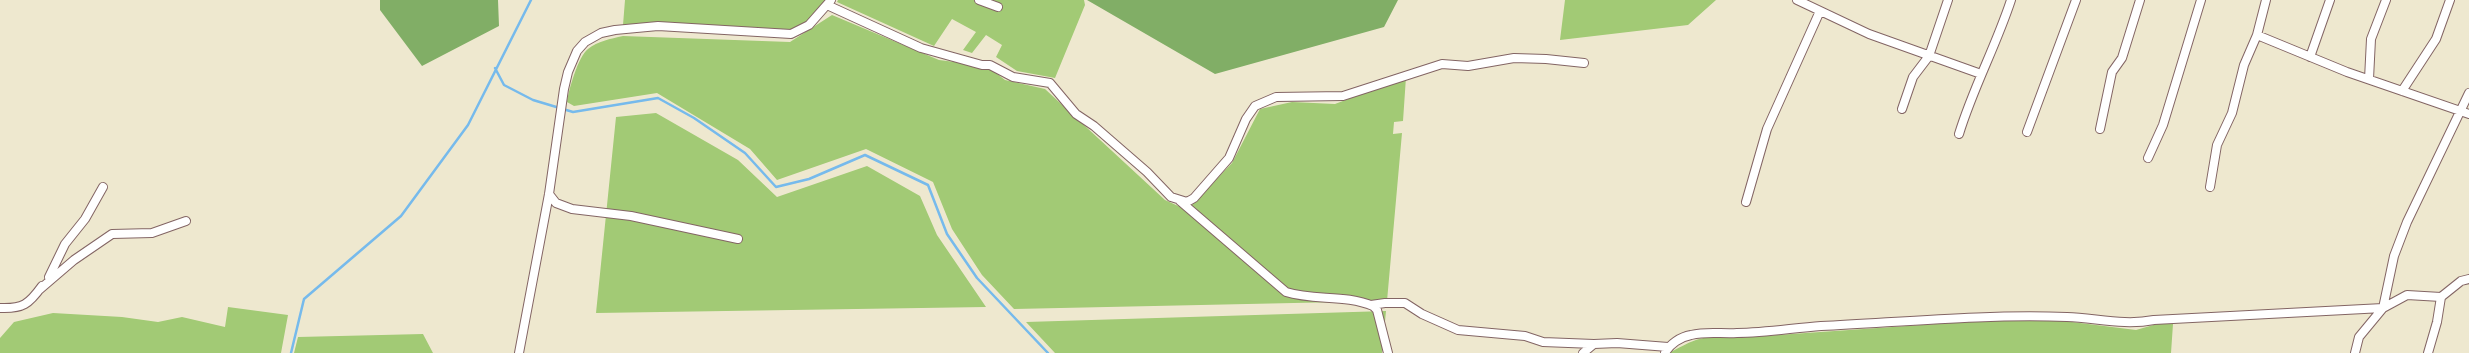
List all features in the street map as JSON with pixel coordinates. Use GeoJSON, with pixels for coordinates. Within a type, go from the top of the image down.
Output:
{"type":"FeatureCollection","features":[{"type":"Feature","properties":{"kind":"street"},"geometry":{"type":"LineString","coordinates":[[979,0],[998,7]]}},
{"type":"Feature","properties":{"kind":"street"},"geometry":{"type":"LineString","coordinates":[[1797,0],[1869,34],[1981,74]]}},
{"type":"Feature","properties":{"kind":"street"},"geometry":{"type":"LineString","coordinates":[[1902,109],[1913,77],[1928,56],[1948,0]]}},
{"type":"Feature","properties":{"kind":"street"},"geometry":{"type":"LineString","coordinates":[[1959,134],[1981,74],[1998,37],[2010,0]]}},
{"type":"Feature","properties":{"kind":"street"},"geometry":{"type":"LineString","coordinates":[[2027,132],[2076,0]]}},
{"type":"Feature","properties":{"kind":"street"},"geometry":{"type":"LineString","coordinates":[[2100,129],[2112,72],[2122,58],[2140,0]]}},
{"type":"Feature","properties":{"kind":"street"},"geometry":{"type":"LineString","coordinates":[[2148,158],[2163,125],[2201,0]]}},
{"type":"Feature","properties":{"kind":"street"},"geometry":{"type":"LineString","coordinates":[[2210,187],[2217,145],[2232,113],[2244,65],[2258,35],[2266,0]]}},
{"type":"Feature","properties":{"kind":"street"},"geometry":{"type":"LineString","coordinates":[[2310,57],[2330,0]]}},
{"type":"Feature","properties":{"kind":"street"},"geometry":{"type":"LineString","coordinates":[[2369,80],[2371,39],[2386,0]]}},
{"type":"Feature","properties":{"kind":"street"},"geometry":{"type":"LineString","coordinates":[[2402,91],[2436,39],[2450,0]]}},
{"type":"Feature","properties":{"kind":"street"},"geometry":{"type":"LineString","coordinates":[[519,353],[548,194],[568,72],[577,52],[585,42],[602,33],[615,30],[658,26],[791,34],[809,25],[829,3],[852,18],[928,50],[990,65],[1019,78],[1050,83],[1076,114],[1094,126],[1147,172],[1171,197],[1187,202],[1194,198],[1229,158],[1246,119],[1255,106],[1276,97],[1343,96],[1442,64],[1468,66],[1514,58],[1546,59],[1584,64]]}},
{"type":"Feature","properties":{"kind":"street"},"geometry":{"type":"LineString","coordinates":[[1746,202],[1767,129],[1820,11]]}},
{"type":"Feature","properties":{"kind":"street"},"geometry":{"type":"LineString","coordinates":[[2258,35],[2369,80],[2469,114]]}},
{"type":"Feature","properties":{"kind":"street"},"geometry":{"type":"LineString","coordinates":[[2383,308],[2394,256],[2407,222],[2469,93]]}},
{"type":"Feature","properties":{"kind":"street"},"geometry":{"type":"LineString","coordinates":[[40,290],[49,277],[65,244],[85,219],[103,187]]}},
{"type":"Feature","properties":{"kind":"street"},"geometry":{"type":"LineString","coordinates":[[548,194],[556,203],[572,209],[631,216],[738,239]]}},
{"type":"Feature","properties":{"kind":"street"},"geometry":{"type":"LineString","coordinates":[[1180,201],[1286,292],[1294,295],[1334,297],[1371,305],[1405,303],[1422,314],[1458,330],[1525,336],[1543,342],[1594,344],[1617,343],[1666,350],[1690,335],[1713,332],[1737,333],[1779,328],[1980,317],[2067,317],[2135,324],[2154,320],[2383,308]]}},
{"type":"Feature","properties":{"kind":"street"},"geometry":{"type":"LineString","coordinates":[[0,308],[12,308],[28,303],[40,290],[91,247],[112,234],[152,233],[186,222]]}},
{"type":"Feature","properties":{"kind":"street"},"geometry":{"type":"LineString","coordinates":[[2428,353],[2441,297],[2461,281],[2469,279]]}},
{"type":"Feature","properties":{"kind":"street"},"geometry":{"type":"LineString","coordinates":[[2355,353],[2359,336],[2383,308],[2407,295],[2441,297]]}},
{"type":"Feature","properties":{"kind":"street"},"geometry":{"type":"LineString","coordinates":[[1371,305],[1377,310],[1388,353]]}},
{"type":"Feature","properties":{"kind":"street"},"geometry":{"type":"LineString","coordinates":[[1583,353],[1594,344]]}},
{"type":"Feature","properties":{"kind":"green space"},"geometry":{"type":"Polygon","coordinates":[[[380,0],[498,0],[499,26],[422,66],[380,10],[380,0]]]}},
{"type":"Feature","properties":{"kind":"green space"},"geometry":{"type":"Polygon","coordinates":[[[625,0],[826,0],[806,22],[791,30],[623,25],[625,0]]]}},
{"type":"Feature","properties":{"kind":"green space"},"geometry":{"type":"Polygon","coordinates":[[[838,0],[1084,0],[1085,5],[1055,78],[1017,71],[996,57],[1002,45],[986,35],[972,53],[963,50],[976,32],[952,19],[934,46],[837,2],[838,0]]]}},
{"type":"Feature","properties":{"kind":"green space"},"geometry":{"type":"Polygon","coordinates":[[[1087,0],[1398,0],[1384,27],[1215,74],[1087,0]]]}},
{"type":"Feature","properties":{"kind":"green space"},"geometry":{"type":"Polygon","coordinates":[[[1565,0],[1716,0],[1688,25],[1560,40],[1565,0]]]}},
{"type":"Feature","properties":{"kind":"green space"},"geometry":{"type":"Polygon","coordinates":[[[832,15],[939,60],[987,66],[1005,80],[1045,89],[1165,200],[1187,210],[1232,163],[1260,109],[1292,102],[1335,104],[1406,77],[1403,121],[1394,122],[1393,134],[1402,133],[1387,301],[1014,309],[982,275],[952,229],[933,182],[866,149],[777,180],[750,149],[657,93],[574,106],[567,102],[577,66],[584,53],[596,44],[604,41],[623,36],[790,42],[832,15]]]}},
{"type":"Feature","properties":{"kind":"green space"},"geometry":{"type":"Polygon","coordinates":[[[656,113],[738,160],[777,197],[867,166],[920,196],[937,235],[986,307],[596,313],[616,117],[656,113]]]}},
{"type":"Feature","properties":{"kind":"green space"},"geometry":{"type":"Polygon","coordinates":[[[228,307],[288,315],[281,353],[0,353],[0,338],[14,322],[53,313],[122,317],[158,322],[182,317],[225,327],[228,307]]]}},
{"type":"Feature","properties":{"kind":"green space"},"geometry":{"type":"Polygon","coordinates":[[[1386,311],[1382,353],[1055,353],[1026,322],[1386,311]]]}},
{"type":"Feature","properties":{"kind":"green space"},"geometry":{"type":"Polygon","coordinates":[[[1979,321],[2064,321],[2136,330],[2157,324],[2173,324],[2171,353],[1669,353],[1693,341],[1707,337],[1734,338],[1979,321]]]}},
{"type":"Feature","properties":{"kind":"green space"},"geometry":{"type":"Polygon","coordinates":[[[423,334],[433,353],[294,353],[298,337],[423,334]]]}},
{"type":"Feature","properties":{"kind":"waterway"},"geometry":{"type":"LineString","coordinates":[[291,353],[304,299],[401,216],[468,125],[531,0]]}},
{"type":"Feature","properties":{"kind":"waterway"},"geometry":{"type":"LineString","coordinates":[[495,68],[504,85],[533,100],[573,112],[658,98],[694,118],[745,153],[776,187],[809,179],[865,155],[928,185],[947,234],[977,278],[1048,353]]}}]}
